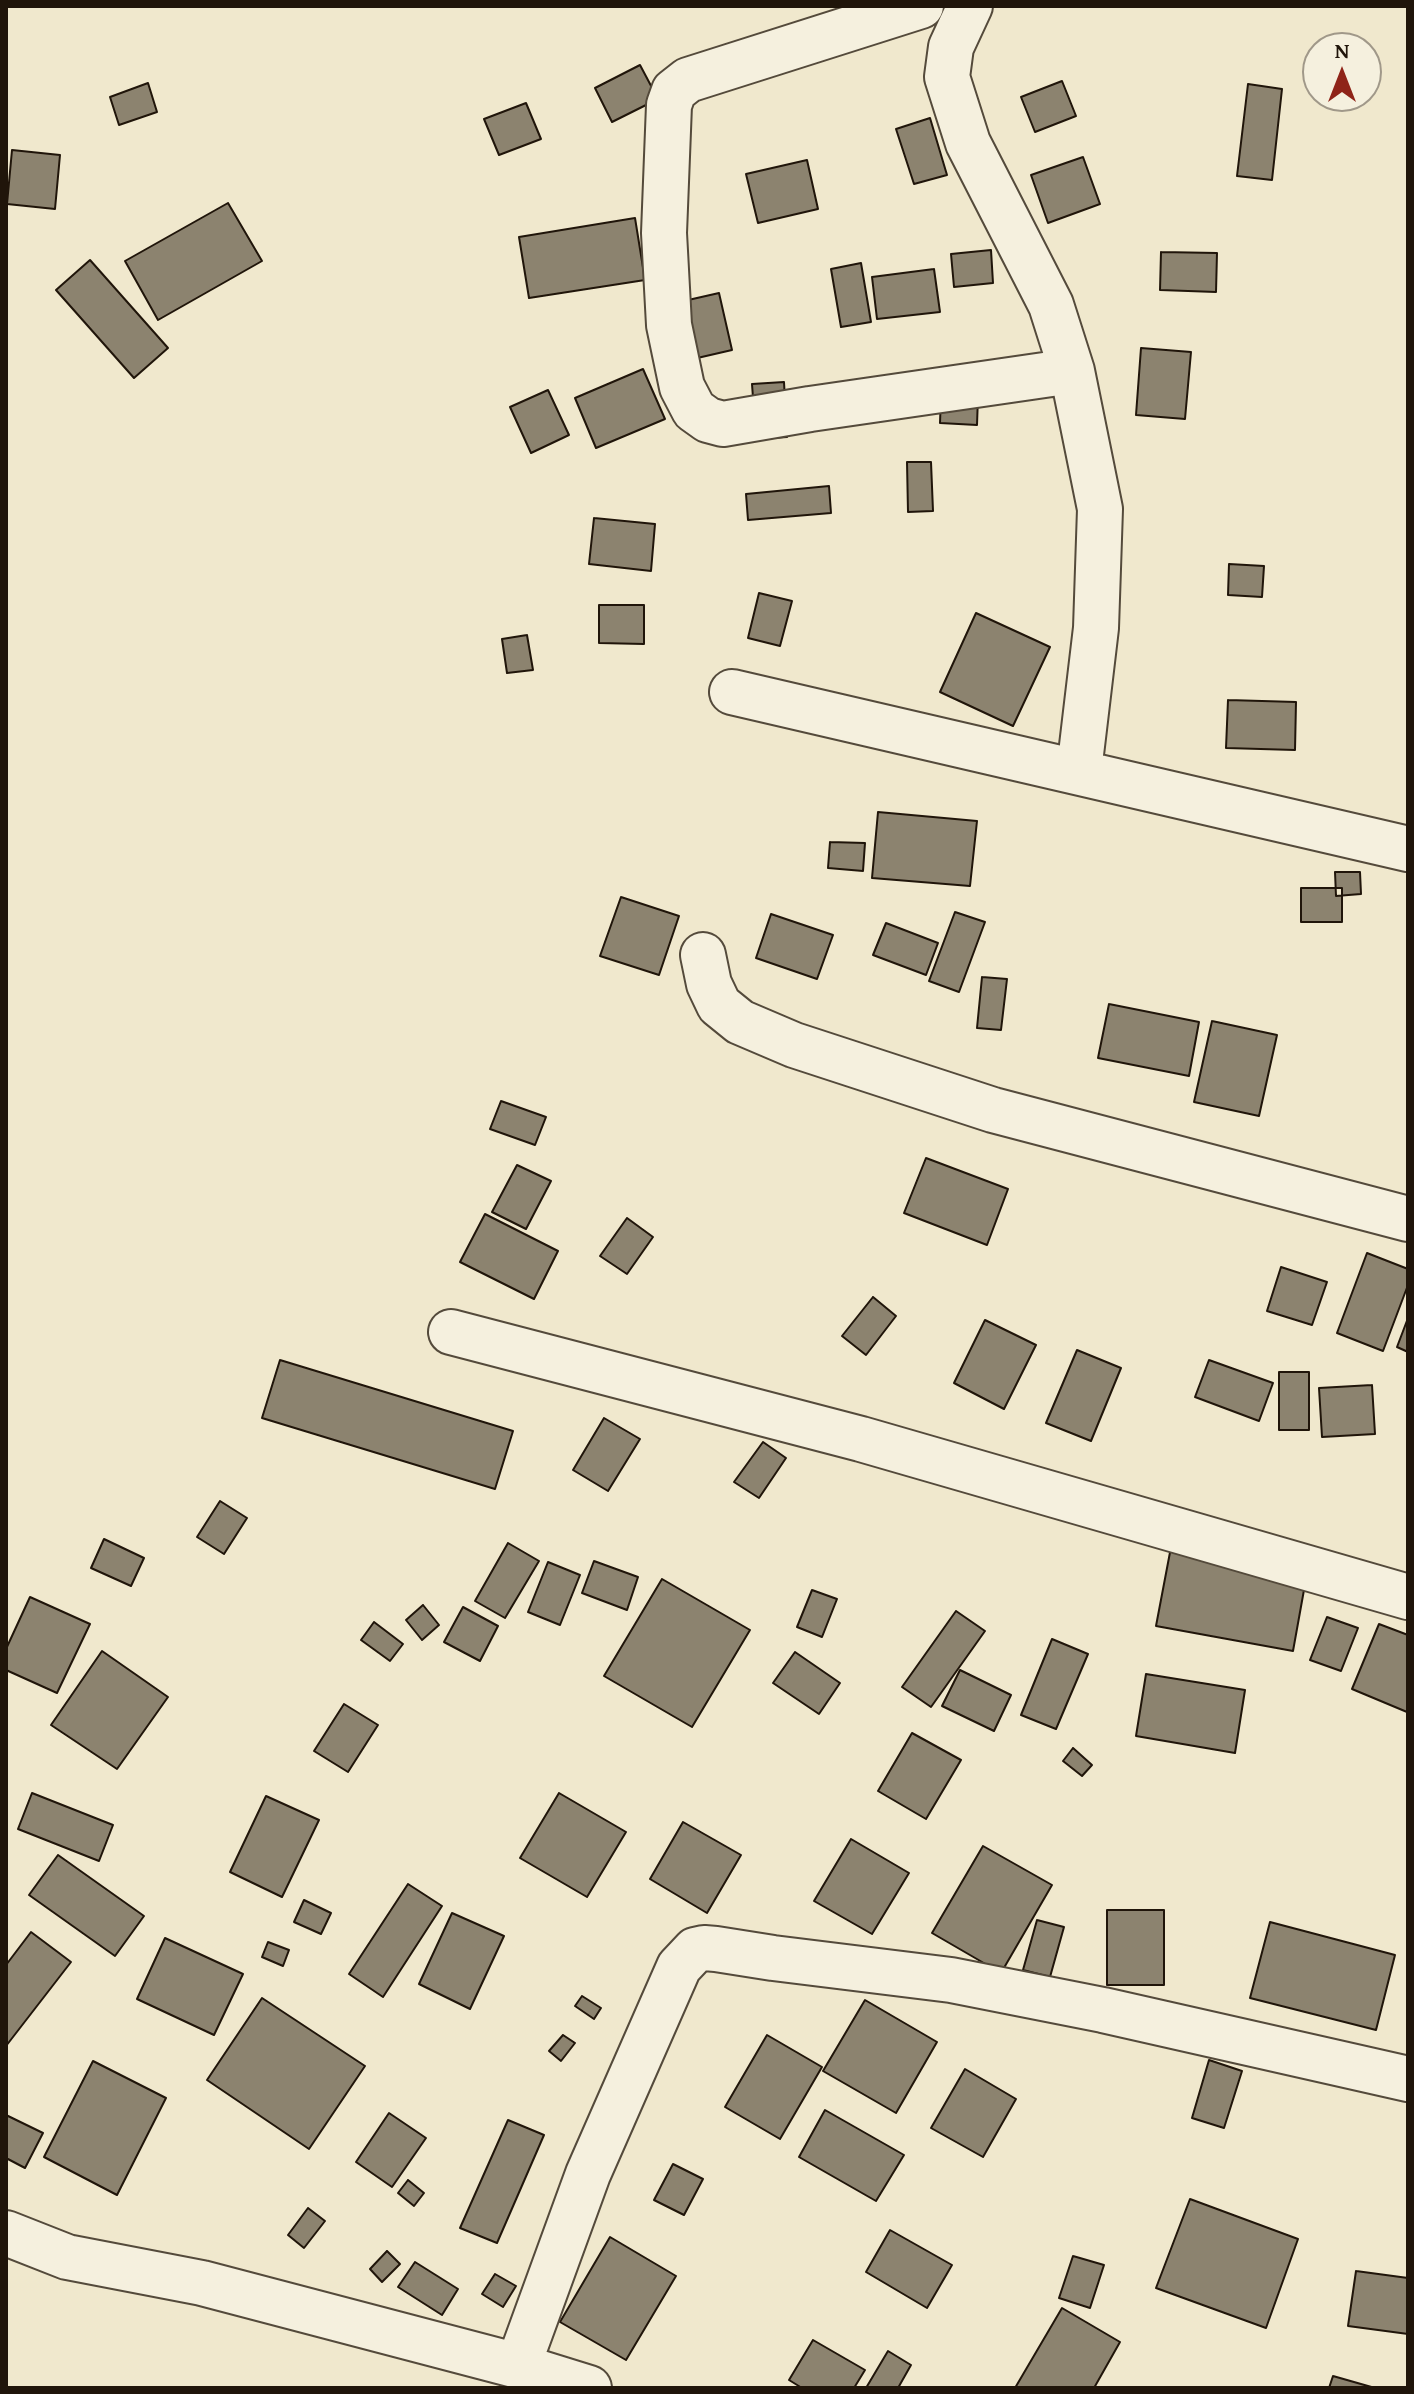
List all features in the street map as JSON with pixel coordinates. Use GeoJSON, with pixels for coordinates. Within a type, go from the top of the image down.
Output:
{"type":"FeatureCollection","features":[{"type":"Feature","properties":{"kind":"street"},"geometry":{"type":"LineString","coordinates":[[921,6],[688,80],[674,91],[669,105],[664,233],[669,325],[682,387],[694,410],[708,420],[723,424],[1072,371]]}},
{"type":"Feature","properties":{"kind":"street"},"geometry":{"type":"LineString","coordinates":[[970,6],[951,47],[947,77],[968,143],[1051,305],[1072,371],[1100,509],[1096,628],[1079,771]]}},
{"type":"Feature","properties":{"kind":"street"},"geometry":{"type":"LineString","coordinates":[[732,692],[1408,849]]}},
{"type":"Feature","properties":{"kind":"street"},"geometry":{"type":"LineString","coordinates":[[703,955],[709,984],[719,1005],[740,1022],[794,1045],[993,1110],[1408,1219]]}},
{"type":"Feature","properties":{"kind":"street"},"geometry":{"type":"LineString","coordinates":[[451,1332],[861,1439],[1408,1597]]}},
{"type":"Feature","properties":{"kind":"street"},"geometry":{"type":"LineString","coordinates":[[518,2366],[588,2174],[679,1967],[695,1950],[716,1949],[951,1980],[1103,2010],[1408,2079]]}},
{"type":"Feature","properties":{"kind":"street"},"geometry":{"type":"LineString","coordinates":[[6,2233],[67,2257],[202,2283],[518,2366],[589,2388]]}},
{"type":"Feature","properties":{"kind":"building"},"geometry":{"type":"Polygon","coordinates":[[[640,65],[658,99],[612,122],[595,88],[640,65]]]}},
{"type":"Feature","properties":{"kind":"building"},"geometry":{"type":"Polygon","coordinates":[[[1062,81],[1076,116],[1035,132],[1021,97],[1062,81]]]}},
{"type":"Feature","properties":{"kind":"building"},"geometry":{"type":"Polygon","coordinates":[[[148,83],[157,112],[119,125],[110,97],[148,83]]]}},
{"type":"Feature","properties":{"kind":"building"},"geometry":{"type":"Polygon","coordinates":[[[1248,84],[1282,89],[1272,180],[1237,176],[1248,84]]]}},
{"type":"Feature","properties":{"kind":"building"},"geometry":{"type":"Polygon","coordinates":[[[526,103],[541,139],[499,155],[484,119],[526,103]]]}},
{"type":"Feature","properties":{"kind":"building"},"geometry":{"type":"Polygon","coordinates":[[[930,118],[947,175],[914,184],[896,129],[930,118]]]}},
{"type":"Feature","properties":{"kind":"building"},"geometry":{"type":"Polygon","coordinates":[[[12,150],[60,155],[55,209],[7,204],[12,150]]]}},
{"type":"Feature","properties":{"kind":"building"},"geometry":{"type":"Polygon","coordinates":[[[1083,157],[1100,204],[1048,223],[1031,175],[1083,157]]]}},
{"type":"Feature","properties":{"kind":"building"},"geometry":{"type":"Polygon","coordinates":[[[807,160],[818,209],[758,223],[746,174],[807,160]]]}},
{"type":"Feature","properties":{"kind":"building"},"geometry":{"type":"Polygon","coordinates":[[[228,203],[262,261],[158,320],[125,261],[228,203]]]}},
{"type":"Feature","properties":{"kind":"building"},"geometry":{"type":"Polygon","coordinates":[[[635,218],[645,280],[529,298],[519,237],[635,218]]]}},
{"type":"Feature","properties":{"kind":"building"},"geometry":{"type":"Polygon","coordinates":[[[991,250],[993,283],[954,287],[951,254],[991,250]]]}},
{"type":"Feature","properties":{"kind":"building"},"geometry":{"type":"Polygon","coordinates":[[[1161,252],[1217,253],[1216,292],[1160,290],[1161,252]]]}},
{"type":"Feature","properties":{"kind":"building"},"geometry":{"type":"Polygon","coordinates":[[[90,260],[168,348],[134,378],[56,290],[90,260]]]}},
{"type":"Feature","properties":{"kind":"building"},"geometry":{"type":"Polygon","coordinates":[[[861,263],[871,322],[841,327],[831,269],[861,263]]]}},
{"type":"Feature","properties":{"kind":"building"},"geometry":{"type":"Polygon","coordinates":[[[934,269],[940,312],[877,319],[872,277],[934,269]]]}},
{"type":"Feature","properties":{"kind":"building"},"geometry":{"type":"Polygon","coordinates":[[[719,293],[732,350],[667,365],[653,308],[719,293]]]}},
{"type":"Feature","properties":{"kind":"building"},"geometry":{"type":"Polygon","coordinates":[[[1141,348],[1191,352],[1185,419],[1136,415],[1141,348]]]}},
{"type":"Feature","properties":{"kind":"building"},"geometry":{"type":"Polygon","coordinates":[[[643,369],[665,419],[596,448],[575,398],[643,369]]]}},
{"type":"Feature","properties":{"kind":"building"},"geometry":{"type":"Polygon","coordinates":[[[784,382],[787,437],[756,439],[752,384],[784,382]]]}},
{"type":"Feature","properties":{"kind":"building"},"geometry":{"type":"Polygon","coordinates":[[[548,390],[569,435],[531,453],[510,407],[548,390]]]}},
{"type":"Feature","properties":{"kind":"building"},"geometry":{"type":"Polygon","coordinates":[[[941,394],[978,396],[977,425],[940,423],[941,394]]]}},
{"type":"Feature","properties":{"kind":"building"},"geometry":{"type":"Polygon","coordinates":[[[907,462],[931,462],[933,511],[908,512],[907,462]]]}},
{"type":"Feature","properties":{"kind":"building"},"geometry":{"type":"Polygon","coordinates":[[[829,486],[831,513],[748,520],[746,494],[829,486]]]}},
{"type":"Feature","properties":{"kind":"building"},"geometry":{"type":"Polygon","coordinates":[[[594,518],[655,524],[651,571],[589,564],[594,518]]]}},
{"type":"Feature","properties":{"kind":"building"},"geometry":{"type":"Polygon","coordinates":[[[1229,564],[1264,566],[1262,597],[1228,595],[1229,564]]]}},
{"type":"Feature","properties":{"kind":"building"},"geometry":{"type":"Polygon","coordinates":[[[759,593],[792,601],[780,646],[748,638],[759,593]]]}},
{"type":"Feature","properties":{"kind":"building"},"geometry":{"type":"Polygon","coordinates":[[[599,605],[644,605],[644,644],[599,643],[599,605]]]}},
{"type":"Feature","properties":{"kind":"building"},"geometry":{"type":"Polygon","coordinates":[[[976,613],[1050,647],[1013,726],[940,692],[976,613]]]}},
{"type":"Feature","properties":{"kind":"building"},"geometry":{"type":"Polygon","coordinates":[[[527,635],[533,670],[507,673],[502,639],[527,635]]]}},
{"type":"Feature","properties":{"kind":"building"},"geometry":{"type":"Polygon","coordinates":[[[1228,700],[1296,702],[1295,750],[1226,748],[1228,700]]]}},
{"type":"Feature","properties":{"kind":"building"},"geometry":{"type":"Polygon","coordinates":[[[878,812],[977,821],[970,886],[872,878],[878,812]]]}},
{"type":"Feature","properties":{"kind":"building"},"geometry":{"type":"Polygon","coordinates":[[[830,842],[865,843],[863,871],[828,868],[830,842]]]}},
{"type":"Feature","properties":{"kind":"building"},"geometry":{"type":"Polygon","coordinates":[[[1335,872],[1360,872],[1361,894],[1336,896],[1335,872]]]}},
{"type":"Feature","properties":{"kind":"building"},"geometry":{"type":"Polygon","coordinates":[[[1301,888],[1342,888],[1342,922],[1301,922],[1301,888]]]}},
{"type":"Feature","properties":{"kind":"building"},"geometry":{"type":"Polygon","coordinates":[[[621,897],[679,916],[659,975],[600,956],[621,897]]]}},
{"type":"Feature","properties":{"kind":"building"},"geometry":{"type":"Polygon","coordinates":[[[955,912],[985,922],[959,992],[929,981],[955,912]]]}},
{"type":"Feature","properties":{"kind":"building"},"geometry":{"type":"Polygon","coordinates":[[[771,914],[833,935],[817,979],[756,958],[771,914]]]}},
{"type":"Feature","properties":{"kind":"building"},"geometry":{"type":"Polygon","coordinates":[[[886,923],[938,943],[926,975],[873,955],[886,923]]]}},
{"type":"Feature","properties":{"kind":"building"},"geometry":{"type":"Polygon","coordinates":[[[982,977],[1007,979],[1001,1030],[977,1028],[982,977]]]}},
{"type":"Feature","properties":{"kind":"building"},"geometry":{"type":"Polygon","coordinates":[[[1109,1004],[1199,1022],[1189,1076],[1098,1058],[1109,1004]]]}},
{"type":"Feature","properties":{"kind":"building"},"geometry":{"type":"Polygon","coordinates":[[[1212,1021],[1277,1035],[1259,1116],[1194,1102],[1212,1021]]]}},
{"type":"Feature","properties":{"kind":"building"},"geometry":{"type":"Polygon","coordinates":[[[501,1101],[546,1117],[535,1145],[490,1129],[501,1101]]]}},
{"type":"Feature","properties":{"kind":"building"},"geometry":{"type":"Polygon","coordinates":[[[926,1158],[1008,1189],[987,1245],[904,1213],[926,1158]]]}},
{"type":"Feature","properties":{"kind":"building"},"geometry":{"type":"Polygon","coordinates":[[[517,1165],[551,1181],[526,1229],[492,1212],[517,1165]]]}},
{"type":"Feature","properties":{"kind":"building"},"geometry":{"type":"Polygon","coordinates":[[[485,1214],[558,1251],[534,1299],[460,1262],[485,1214]]]}},
{"type":"Feature","properties":{"kind":"building"},"geometry":{"type":"Polygon","coordinates":[[[627,1218],[653,1237],[627,1274],[600,1256],[627,1218]]]}},
{"type":"Feature","properties":{"kind":"building"},"geometry":{"type":"Polygon","coordinates":[[[1367,1253],[1408,1269],[1408,1285],[1383,1351],[1337,1333],[1367,1253]]]}},
{"type":"Feature","properties":{"kind":"building"},"geometry":{"type":"Polygon","coordinates":[[[1281,1267],[1327,1282],[1312,1325],[1267,1311],[1281,1267]]]}},
{"type":"Feature","properties":{"kind":"building"},"geometry":{"type":"Polygon","coordinates":[[[873,1297],[896,1316],[866,1355],[842,1336],[873,1297]]]}},
{"type":"Feature","properties":{"kind":"building"},"geometry":{"type":"Polygon","coordinates":[[[1408,1318],[1408,1352],[1397,1347],[1408,1318]]]}},
{"type":"Feature","properties":{"kind":"building"},"geometry":{"type":"Polygon","coordinates":[[[985,1320],[1036,1345],[1004,1409],[954,1383],[985,1320]]]}},
{"type":"Feature","properties":{"kind":"building"},"geometry":{"type":"Polygon","coordinates":[[[1077,1350],[1121,1368],[1091,1441],[1046,1423],[1077,1350]]]}},
{"type":"Feature","properties":{"kind":"building"},"geometry":{"type":"Polygon","coordinates":[[[280,1360],[513,1431],[495,1489],[262,1418],[280,1360]]]}},
{"type":"Feature","properties":{"kind":"building"},"geometry":{"type":"Polygon","coordinates":[[[1209,1360],[1273,1383],[1259,1421],[1195,1397],[1209,1360]]]}},
{"type":"Feature","properties":{"kind":"building"},"geometry":{"type":"Polygon","coordinates":[[[1279,1372],[1309,1372],[1309,1430],[1279,1430],[1279,1372]]]}},
{"type":"Feature","properties":{"kind":"building"},"geometry":{"type":"Polygon","coordinates":[[[1372,1385],[1375,1434],[1322,1437],[1319,1388],[1372,1385]]]}},
{"type":"Feature","properties":{"kind":"building"},"geometry":{"type":"Polygon","coordinates":[[[604,1418],[640,1439],[608,1491],[573,1470],[604,1418]]]}},
{"type":"Feature","properties":{"kind":"building"},"geometry":{"type":"Polygon","coordinates":[[[763,1442],[786,1458],[759,1498],[734,1482],[763,1442]]]}},
{"type":"Feature","properties":{"kind":"building"},"geometry":{"type":"Polygon","coordinates":[[[220,1501],[247,1518],[224,1554],[197,1537],[220,1501]]]}},
{"type":"Feature","properties":{"kind":"building"},"geometry":{"type":"Polygon","coordinates":[[[1175,1526],[1311,1551],[1293,1651],[1156,1626],[1175,1526]]]}},
{"type":"Feature","properties":{"kind":"building"},"geometry":{"type":"Polygon","coordinates":[[[104,1539],[144,1558],[131,1586],[91,1568],[104,1539]]]}},
{"type":"Feature","properties":{"kind":"building"},"geometry":{"type":"Polygon","coordinates":[[[508,1543],[539,1561],[505,1618],[475,1601],[508,1543]]]}},
{"type":"Feature","properties":{"kind":"building"},"geometry":{"type":"Polygon","coordinates":[[[594,1561],[638,1577],[627,1610],[582,1593],[594,1561]]]}},
{"type":"Feature","properties":{"kind":"building"},"geometry":{"type":"Polygon","coordinates":[[[548,1562],[580,1575],[560,1625],[528,1612],[548,1562]]]}},
{"type":"Feature","properties":{"kind":"building"},"geometry":{"type":"Polygon","coordinates":[[[662,1579],[750,1630],[692,1727],[604,1676],[662,1579]]]}},
{"type":"Feature","properties":{"kind":"building"},"geometry":{"type":"Polygon","coordinates":[[[812,1590],[837,1599],[822,1637],[797,1627],[812,1590]]]}},
{"type":"Feature","properties":{"kind":"building"},"geometry":{"type":"Polygon","coordinates":[[[30,1597],[90,1624],[57,1693],[6,1670],[6,1649],[30,1597]]]}},
{"type":"Feature","properties":{"kind":"building"},"geometry":{"type":"Polygon","coordinates":[[[423,1605],[439,1625],[422,1640],[406,1620],[423,1605]]]}},
{"type":"Feature","properties":{"kind":"building"},"geometry":{"type":"Polygon","coordinates":[[[463,1607],[498,1626],[480,1661],[444,1642],[463,1607]]]}},
{"type":"Feature","properties":{"kind":"building"},"geometry":{"type":"Polygon","coordinates":[[[956,1611],[985,1631],[931,1707],[902,1687],[956,1611]]]}},
{"type":"Feature","properties":{"kind":"building"},"geometry":{"type":"Polygon","coordinates":[[[1327,1617],[1358,1628],[1341,1671],[1310,1660],[1327,1617]]]}},
{"type":"Feature","properties":{"kind":"building"},"geometry":{"type":"Polygon","coordinates":[[[374,1622],[403,1644],[390,1661],[361,1640],[374,1622]]]}},
{"type":"Feature","properties":{"kind":"building"},"geometry":{"type":"Polygon","coordinates":[[[1379,1624],[1408,1635],[1407,1712],[1352,1689],[1379,1624]]]}},
{"type":"Feature","properties":{"kind":"building"},"geometry":{"type":"Polygon","coordinates":[[[1052,1639],[1088,1654],[1056,1729],[1021,1715],[1052,1639]]]}},
{"type":"Feature","properties":{"kind":"building"},"geometry":{"type":"Polygon","coordinates":[[[102,1651],[168,1697],[117,1769],[51,1725],[102,1651]]]}},
{"type":"Feature","properties":{"kind":"building"},"geometry":{"type":"Polygon","coordinates":[[[795,1652],[840,1683],[819,1714],[773,1683],[795,1652]]]}},
{"type":"Feature","properties":{"kind":"building"},"geometry":{"type":"Polygon","coordinates":[[[960,1670],[1011,1695],[994,1731],[942,1706],[960,1670]]]}},
{"type":"Feature","properties":{"kind":"building"},"geometry":{"type":"Polygon","coordinates":[[[1146,1674],[1245,1690],[1235,1753],[1136,1736],[1146,1674]]]}},
{"type":"Feature","properties":{"kind":"building"},"geometry":{"type":"Polygon","coordinates":[[[344,1704],[378,1725],[348,1772],[314,1751],[344,1704]]]}},
{"type":"Feature","properties":{"kind":"building"},"geometry":{"type":"Polygon","coordinates":[[[912,1733],[961,1760],[926,1819],[878,1791],[912,1733]]]}},
{"type":"Feature","properties":{"kind":"building"},"geometry":{"type":"Polygon","coordinates":[[[1073,1748],[1092,1765],[1082,1776],[1063,1761],[1073,1748]]]}},
{"type":"Feature","properties":{"kind":"building"},"geometry":{"type":"Polygon","coordinates":[[[32,1793],[113,1825],[99,1861],[18,1829],[32,1793]]]}},
{"type":"Feature","properties":{"kind":"building"},"geometry":{"type":"Polygon","coordinates":[[[559,1793],[626,1832],[587,1897],[520,1858],[559,1793]]]}},
{"type":"Feature","properties":{"kind":"building"},"geometry":{"type":"Polygon","coordinates":[[[266,1796],[319,1820],[282,1897],[230,1872],[266,1796]]]}},
{"type":"Feature","properties":{"kind":"building"},"geometry":{"type":"Polygon","coordinates":[[[683,1822],[741,1855],[707,1913],[650,1879],[683,1822]]]}},
{"type":"Feature","properties":{"kind":"building"},"geometry":{"type":"Polygon","coordinates":[[[851,1839],[909,1873],[872,1934],[814,1901],[851,1839]]]}},
{"type":"Feature","properties":{"kind":"building"},"geometry":{"type":"Polygon","coordinates":[[[983,1846],[1052,1885],[1001,1973],[932,1933],[983,1846]]]}},
{"type":"Feature","properties":{"kind":"building"},"geometry":{"type":"Polygon","coordinates":[[[58,1855],[144,1916],[115,1956],[29,1895],[58,1855]]]}},
{"type":"Feature","properties":{"kind":"building"},"geometry":{"type":"Polygon","coordinates":[[[408,1884],[442,1906],[383,1997],[349,1974],[408,1884]]]}},
{"type":"Feature","properties":{"kind":"building"},"geometry":{"type":"Polygon","coordinates":[[[304,1900],[331,1913],[321,1934],[294,1922],[304,1900]]]}},
{"type":"Feature","properties":{"kind":"building"},"geometry":{"type":"Polygon","coordinates":[[[1107,1910],[1164,1910],[1164,1985],[1107,1985],[1107,1910]]]}},
{"type":"Feature","properties":{"kind":"building"},"geometry":{"type":"Polygon","coordinates":[[[452,1913],[504,1936],[470,2009],[419,1984],[452,1913]]]}},
{"type":"Feature","properties":{"kind":"building"},"geometry":{"type":"Polygon","coordinates":[[[1037,1920],[1064,1927],[1050,1977],[1023,1970],[1037,1920]]]}},
{"type":"Feature","properties":{"kind":"building"},"geometry":{"type":"Polygon","coordinates":[[[1270,1922],[1395,1955],[1376,2030],[1250,1998],[1270,1922]]]}},
{"type":"Feature","properties":{"kind":"building"},"geometry":{"type":"Polygon","coordinates":[[[31,1932],[71,1962],[6,2046],[6,1965],[31,1932]]]}},
{"type":"Feature","properties":{"kind":"building"},"geometry":{"type":"Polygon","coordinates":[[[165,1938],[243,1974],[214,2035],[137,1999],[165,1938]]]}},
{"type":"Feature","properties":{"kind":"building"},"geometry":{"type":"Polygon","coordinates":[[[268,1942],[289,1950],[283,1966],[262,1957],[268,1942]]]}},
{"type":"Feature","properties":{"kind":"building"},"geometry":{"type":"Polygon","coordinates":[[[582,1996],[601,2008],[594,2019],[575,2006],[582,1996]]]}},
{"type":"Feature","properties":{"kind":"building"},"geometry":{"type":"Polygon","coordinates":[[[262,1998],[365,2066],[309,2149],[207,2080],[262,1998]]]}},
{"type":"Feature","properties":{"kind":"building"},"geometry":{"type":"Polygon","coordinates":[[[865,2000],[937,2042],[896,2113],[823,2071],[865,2000]]]}},
{"type":"Feature","properties":{"kind":"building"},"geometry":{"type":"Polygon","coordinates":[[[563,2035],[575,2043],[561,2061],[549,2051],[563,2035]]]}},
{"type":"Feature","properties":{"kind":"building"},"geometry":{"type":"Polygon","coordinates":[[[767,2035],[822,2067],[780,2139],[725,2107],[767,2035]]]}},
{"type":"Feature","properties":{"kind":"building"},"geometry":{"type":"Polygon","coordinates":[[[1209,2060],[1242,2071],[1224,2128],[1192,2118],[1209,2060]]]}},
{"type":"Feature","properties":{"kind":"building"},"geometry":{"type":"Polygon","coordinates":[[[93,2061],[166,2098],[117,2195],[44,2157],[93,2061]]]}},
{"type":"Feature","properties":{"kind":"building"},"geometry":{"type":"Polygon","coordinates":[[[965,2069],[1016,2099],[983,2157],[931,2128],[965,2069]]]}},
{"type":"Feature","properties":{"kind":"building"},"geometry":{"type":"Polygon","coordinates":[[[825,2110],[904,2155],[876,2201],[799,2157],[825,2110]]]}},
{"type":"Feature","properties":{"kind":"building"},"geometry":{"type":"Polygon","coordinates":[[[389,2113],[426,2138],[392,2187],[356,2162],[389,2113]]]}},
{"type":"Feature","properties":{"kind":"building"},"geometry":{"type":"Polygon","coordinates":[[[6,2115],[43,2133],[25,2168],[6,2158],[6,2115]]]}},
{"type":"Feature","properties":{"kind":"building"},"geometry":{"type":"Polygon","coordinates":[[[508,2120],[544,2135],[497,2243],[460,2228],[508,2120]]]}},
{"type":"Feature","properties":{"kind":"building"},"geometry":{"type":"Polygon","coordinates":[[[673,2164],[703,2179],[684,2215],[654,2200],[673,2164]]]}},
{"type":"Feature","properties":{"kind":"building"},"geometry":{"type":"Polygon","coordinates":[[[408,2180],[424,2193],[414,2206],[398,2193],[408,2180]]]}},
{"type":"Feature","properties":{"kind":"building"},"geometry":{"type":"Polygon","coordinates":[[[1190,2199],[1298,2239],[1266,2328],[1156,2288],[1190,2199]]]}},
{"type":"Feature","properties":{"kind":"building"},"geometry":{"type":"Polygon","coordinates":[[[308,2208],[325,2221],[304,2248],[288,2235],[308,2208]]]}},
{"type":"Feature","properties":{"kind":"building"},"geometry":{"type":"Polygon","coordinates":[[[890,2230],[952,2265],[927,2308],[866,2272],[890,2230]]]}},
{"type":"Feature","properties":{"kind":"building"},"geometry":{"type":"Polygon","coordinates":[[[610,2237],[676,2276],[626,2360],[560,2322],[610,2237]]]}},
{"type":"Feature","properties":{"kind":"building"},"geometry":{"type":"Polygon","coordinates":[[[387,2251],[400,2264],[382,2282],[370,2269],[387,2251]]]}},
{"type":"Feature","properties":{"kind":"building"},"geometry":{"type":"Polygon","coordinates":[[[1073,2256],[1104,2265],[1090,2308],[1059,2298],[1073,2256]]]}},
{"type":"Feature","properties":{"kind":"building"},"geometry":{"type":"Polygon","coordinates":[[[415,2262],[458,2289],[442,2315],[398,2287],[415,2262]]]}},
{"type":"Feature","properties":{"kind":"building"},"geometry":{"type":"Polygon","coordinates":[[[1356,2271],[1408,2278],[1408,2334],[1348,2326],[1356,2271]]]}},
{"type":"Feature","properties":{"kind":"building"},"geometry":{"type":"Polygon","coordinates":[[[495,2274],[516,2286],[503,2307],[482,2294],[495,2274]]]}},
{"type":"Feature","properties":{"kind":"building"},"geometry":{"type":"Polygon","coordinates":[[[1062,2308],[1120,2342],[1094,2388],[1015,2388],[1062,2308]]]}},
{"type":"Feature","properties":{"kind":"building"},"geometry":{"type":"Polygon","coordinates":[[[813,2340],[865,2370],[854,2388],[802,2388],[789,2380],[813,2340]]]}},
{"type":"Feature","properties":{"kind":"building"},"geometry":{"type":"Polygon","coordinates":[[[888,2351],[911,2365],[898,2388],[866,2388],[888,2351]]]}},
{"type":"Feature","properties":{"kind":"building"},"geometry":{"type":"Polygon","coordinates":[[[1333,2376],[1375,2388],[1329,2388],[1333,2376]]]}}]}
